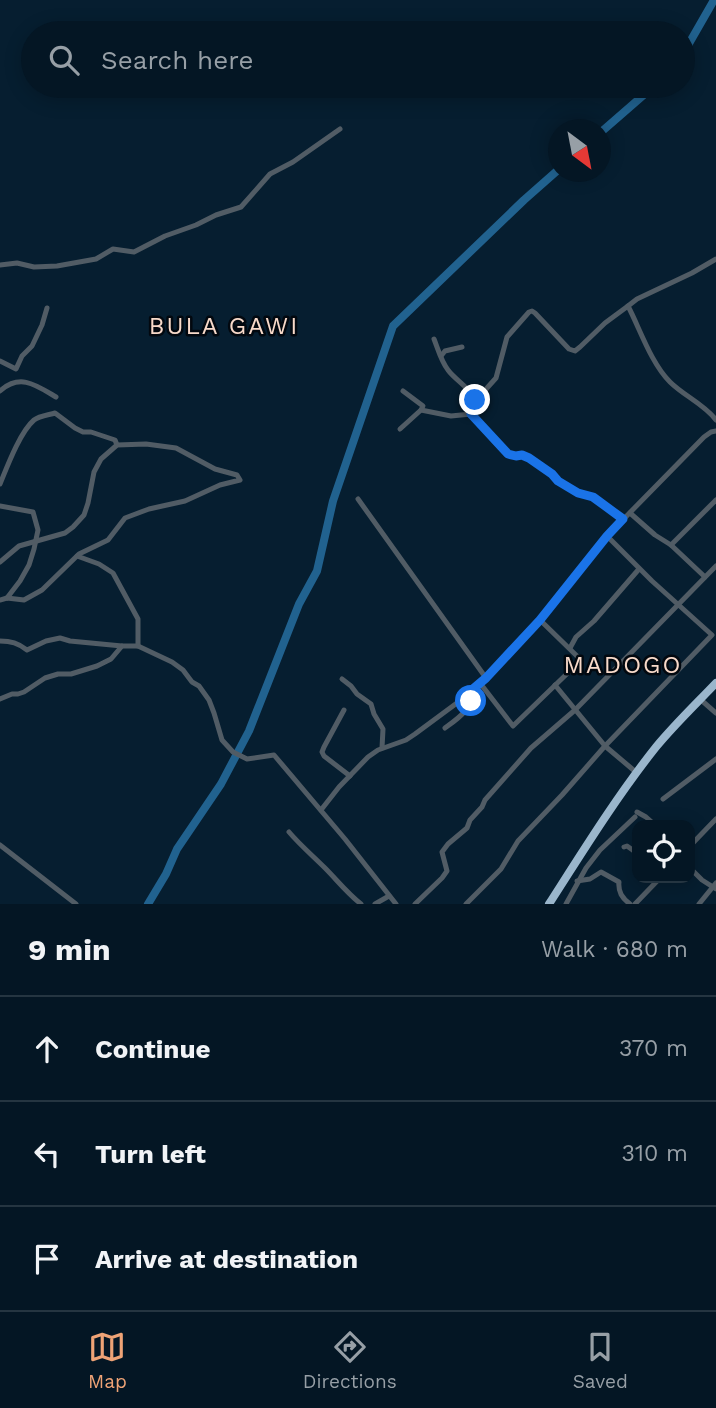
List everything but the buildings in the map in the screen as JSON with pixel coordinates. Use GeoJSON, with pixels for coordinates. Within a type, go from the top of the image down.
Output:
{"type":"FeatureCollection","features":[{"type":"Feature","properties":{"kind":"highway"},"geometry":{"type":"LineString","coordinates":[[549,904],[603,821],[656,747],[716,683]]}},
{"type":"Feature","properties":{"kind":"street"},"geometry":{"type":"LineString","coordinates":[[0,265],[57,265],[96,259],[113,249],[134,252],[165,236],[241,207],[270,174],[293,162],[340,129]]}},
{"type":"Feature","properties":{"kind":"street"},"geometry":{"type":"LineString","coordinates":[[421,410],[452,416],[471,414],[486,388],[496,378],[507,337],[529,312],[533,311],[569,349],[575,351],[611,318],[637,299],[716,259]]}},
{"type":"Feature","properties":{"kind":"street"},"geometry":{"type":"LineString","coordinates":[[628,306],[664,375],[716,420]]}},
{"type":"Feature","properties":{"kind":"street"},"geometry":{"type":"LineString","coordinates":[[0,361],[16,369],[22,356],[32,346],[47,308]]}},
{"type":"Feature","properties":{"kind":"street"},"geometry":{"type":"LineString","coordinates":[[434,339],[448,370],[472,396],[476,407]]}},
{"type":"Feature","properties":{"kind":"street"},"geometry":{"type":"LineString","coordinates":[[441,356],[445,352],[462,347]]}},
{"type":"Feature","properties":{"kind":"street"},"geometry":{"type":"LineString","coordinates":[[0,391],[8,384],[31,382],[55,397]]}},
{"type":"Feature","properties":{"kind":"street"},"geometry":{"type":"LineString","coordinates":[[400,429],[423,406],[403,391]]}},
{"type":"Feature","properties":{"kind":"street"},"geometry":{"type":"LineString","coordinates":[[0,484],[27,429],[35,420],[44,416],[55,413],[75,428],[83,432],[98,433],[115,440],[117,445]]}},
{"type":"Feature","properties":{"kind":"street"},"geometry":{"type":"LineString","coordinates":[[471,414],[508,454],[529,458],[558,481],[578,493],[593,497],[623,519]]}},
{"type":"Feature","properties":{"kind":"street"},"geometry":{"type":"LineString","coordinates":[[321,810],[368,757],[415,734],[486,678],[540,620],[607,536],[704,437],[716,432]]}},
{"type":"Feature","properties":{"kind":"street"},"geometry":{"type":"LineString","coordinates":[[0,562],[19,546],[65,533],[74,527],[84,515],[94,472],[101,459],[117,445],[146,444],[176,448],[215,468],[237,475],[240,480],[220,485],[185,500],[125,517],[108,540],[77,556],[34,595],[24,600],[0,600]]}},
{"type":"Feature","properties":{"kind":"street"},"geometry":{"type":"LineString","coordinates":[[358,499],[486,678]]}},
{"type":"Feature","properties":{"kind":"street"},"geometry":{"type":"LineString","coordinates":[[671,545],[716,500]]}},
{"type":"Feature","properties":{"kind":"street"},"geometry":{"type":"LineString","coordinates":[[0,506],[33,512],[38,530],[29,565],[7,598]]}},
{"type":"Feature","properties":{"kind":"street"},"geometry":{"type":"LineString","coordinates":[[630,513],[671,545],[705,577]]}},
{"type":"Feature","properties":{"kind":"street"},"geometry":{"type":"LineString","coordinates":[[466,904],[501,869],[518,841],[605,746],[714,637],[677,605],[607,536]]}},
{"type":"Feature","properties":{"kind":"street"},"geometry":{"type":"LineString","coordinates":[[77,556],[99,564],[113,573],[138,619],[138,646]]}},
{"type":"Feature","properties":{"kind":"street"},"geometry":{"type":"LineString","coordinates":[[415,904],[447,871],[442,852],[467,828],[485,800],[531,748],[575,710],[716,566]]}},
{"type":"Feature","properties":{"kind":"street"},"geometry":{"type":"LineString","coordinates":[[570,648],[576,637],[594,621],[639,569]]}},
{"type":"Feature","properties":{"kind":"street"},"geometry":{"type":"LineString","coordinates":[[480,683],[513,726],[580,659],[540,620]]}},
{"type":"Feature","properties":{"kind":"street"},"geometry":{"type":"LineString","coordinates":[[0,641],[12,641],[27,650],[60,638],[138,646],[172,662],[199,686],[214,713],[226,745],[247,759],[274,755],[396,904]]}},
{"type":"Feature","properties":{"kind":"street"},"geometry":{"type":"LineString","coordinates":[[0,699],[24,692],[45,678],[97,666],[111,659],[122,646]]}},
{"type":"Feature","properties":{"kind":"street"},"geometry":{"type":"LineString","coordinates":[[342,679],[371,704],[383,729],[382,748]]}},
{"type":"Feature","properties":{"kind":"street"},"geometry":{"type":"LineString","coordinates":[[555,685],[605,746],[637,773]]}},
{"type":"Feature","properties":{"kind":"street"},"geometry":{"type":"LineString","coordinates":[[445,727],[468,709],[473,689]]}},
{"type":"Feature","properties":{"kind":"street"},"geometry":{"type":"LineString","coordinates":[[700,699],[716,713]]}},
{"type":"Feature","properties":{"kind":"street"},"geometry":{"type":"LineString","coordinates":[[344,710],[322,752],[350,776]]}},
{"type":"Feature","properties":{"kind":"street"},"geometry":{"type":"LineString","coordinates":[[663,799],[716,758]]}},
{"type":"Feature","properties":{"kind":"street"},"geometry":{"type":"LineString","coordinates":[[566,904],[577,881],[600,850],[636,815],[650,820]]}},
{"type":"Feature","properties":{"kind":"street"},"geometry":{"type":"LineString","coordinates":[[695,840],[716,819]]}},
{"type":"Feature","properties":{"kind":"street"},"geometry":{"type":"LineString","coordinates":[[289,832],[347,893],[361,904]]}},
{"type":"Feature","properties":{"kind":"street"},"geometry":{"type":"LineString","coordinates":[[0,845],[76,904]]}},
{"type":"Feature","properties":{"kind":"street"},"geometry":{"type":"LineString","coordinates":[[624,847],[632,850]]}},
{"type":"Feature","properties":{"kind":"street"},"geometry":{"type":"LineString","coordinates":[[577,881],[590,879],[601,872],[619,882],[623,898],[633,904],[653,883]]}},
{"type":"Feature","properties":{"kind":"street"},"geometry":{"type":"LineString","coordinates":[[695,872],[715,887],[699,904]]}},
{"type":"Feature","properties":{"kind":"street"},"geometry":{"type":"LineString","coordinates":[[375,904],[389,895]]}},
{"type":"Feature","properties":{"kind":"waterway"},"geometry":{"type":"LineString","coordinates":[[695,33],[714,0]]}},
{"type":"Feature","properties":{"kind":"waterway"},"geometry":{"type":"LineString","coordinates":[[611,123],[640,98]]}},
{"type":"Feature","properties":{"kind":"waterway"},"geometry":{"type":"LineString","coordinates":[[148,904],[177,849],[221,784],[249,731],[299,604],[317,571],[333,501],[393,326],[548,179]]}},
{"type":"Feature","properties":{"kind":"district","name":"BULA GAWI"},"geometry":{"type":"Point","coordinates":[224,326]}},
{"type":"Feature","properties":{"kind":"district","name":"MADOGO"},"geometry":{"type":"Point","coordinates":[623,665]}},
{"type":"Feature","properties":{"kind":"route"},"geometry":{"type":"LineString","coordinates":[[471,701],[473,689],[540,620],[623,519],[593,497],[578,493],[558,481],[529,458],[508,454],[471,414],[476,407],[475,400]]}}]}
